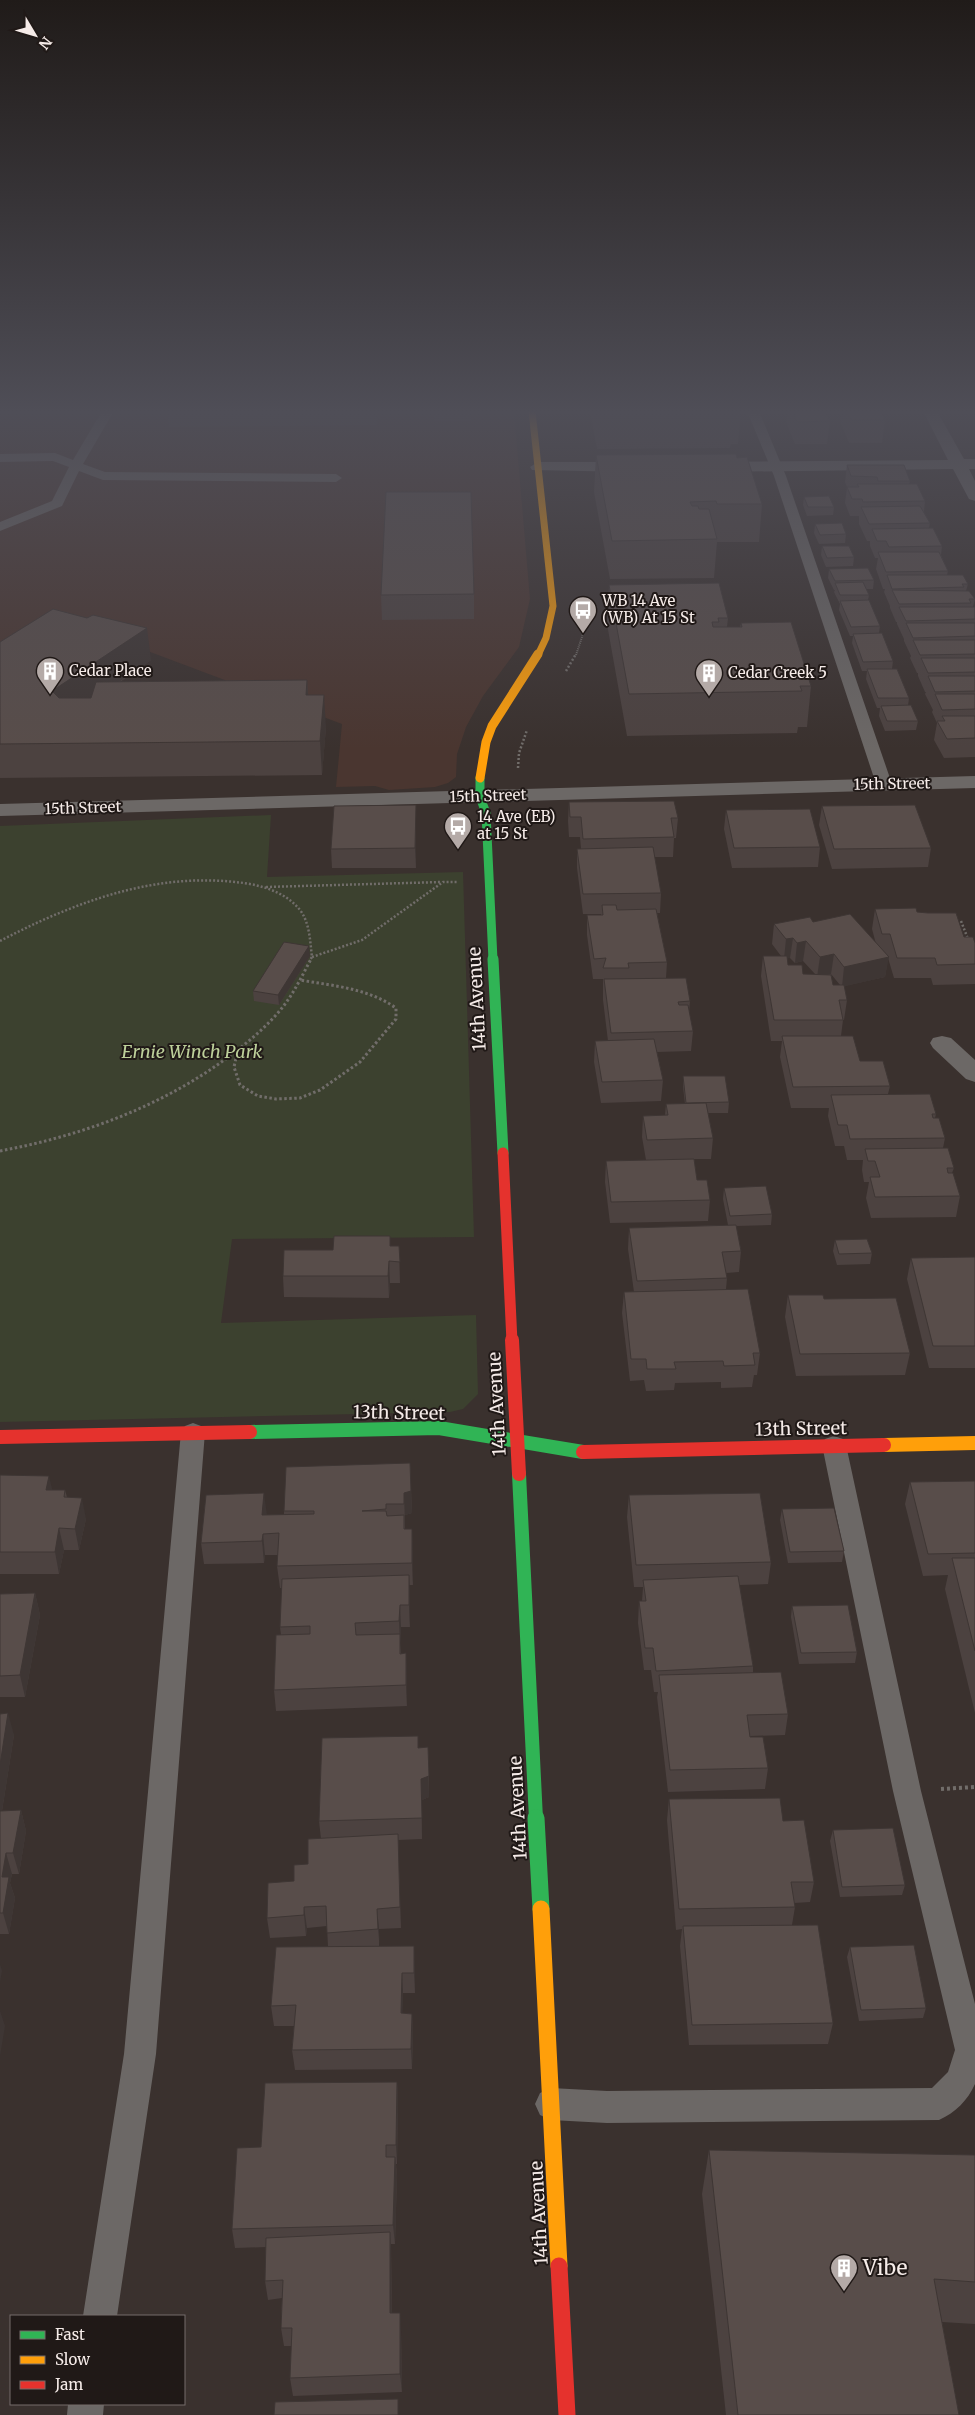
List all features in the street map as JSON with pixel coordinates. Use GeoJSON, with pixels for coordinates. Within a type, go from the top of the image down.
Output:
{"type":"FeatureCollection","features":[{"type":"Feature","properties":{"kind":"street","name":"14th Avenue"},"geometry":{"type":"LineString","coordinates":[[544,524],[553,606],[546,638],[534,663],[501,711],[489,734],[480,778],[480,796],[486,813],[516,1442],[567,2415]]}},
{"type":"Feature","properties":{"kind":"street","name":"15th Street"},"geometry":{"type":"LineString","coordinates":[[0,810],[975,782]]}},
{"type":"Feature","properties":{"kind":"street"},"geometry":{"type":"LineString","coordinates":[[942,1043],[975,1074]]}},
{"type":"Feature","properties":{"kind":"street","name":"13th Street"},"geometry":{"type":"LineString","coordinates":[[0,1437],[439,1428],[584,1452],[975,1442]]}},
{"type":"Feature","properties":{"kind":"lane"},"geometry":{"type":"LineString","coordinates":[[796,524],[884,784]]}},
{"type":"Feature","properties":{"kind":"lane"},"geometry":{"type":"LineString","coordinates":[[100,2315],[140,2054],[192,1432]]}},
{"type":"Feature","properties":{"kind":"lane"},"geometry":{"type":"LineString","coordinates":[[551,2104],[607,2107],[939,2104],[960,2082],[970,2050],[907,1791],[834,1446]]}},
{"type":"Feature","properties":{"kind":"path"},"geometry":{"type":"LineString","coordinates":[[0,941],[49,917],[86,903],[147,886],[173,881],[218,878],[266,887],[489,881]]}},
{"type":"Feature","properties":{"kind":"path"},"geometry":{"type":"LineString","coordinates":[[312,957],[362,940],[443,882]]}},
{"type":"Feature","properties":{"kind":"path"},"geometry":{"type":"LineString","coordinates":[[0,1151],[24,1147],[81,1132],[129,1113],[174,1092],[238,1048],[277,1014],[300,980],[312,957],[307,929],[300,911],[287,899],[266,887]]}},
{"type":"Feature","properties":{"kind":"path"},"geometry":{"type":"LineString","coordinates":[[961,921],[968,939]]}},
{"type":"Feature","properties":{"kind":"path"},"geometry":{"type":"LineString","coordinates":[[238,1048],[234,1067],[240,1085],[258,1096],[276,1099],[300,1098],[320,1090],[360,1062],[396,1019],[396,1008],[386,1000],[369,993],[300,980]]}},
{"type":"Feature","properties":{"kind":"shaded area"},"geometry":{"type":"Polygon","coordinates":[[[0,524],[524,524],[530,599],[519,647],[483,696],[466,727],[457,754],[456,777],[448,783],[435,787],[389,790],[375,786],[336,787],[342,724],[65,620],[0,663],[0,524]]]}},
{"type":"Feature","properties":{"kind":"green space","name":"Ernie Winch Park"},"geometry":{"type":"Polygon","coordinates":[[[271,815],[267,877],[463,872],[474,1237],[232,1239],[221,1323],[476,1315],[478,1394],[463,1409],[450,1412],[0,1422],[0,826],[271,815]]]}},
{"type":"Feature","properties":{"kind":"building"},"geometry":{"type":"Polygon","coordinates":[[[384,524],[472,524],[474,594],[381,595],[384,524]]]}},
{"type":"Feature","properties":{"kind":"building"},"geometry":{"type":"Polygon","coordinates":[[[609,524],[713,524],[717,539],[612,541],[609,524]]]}},
{"type":"Feature","properties":{"kind":"building"},"geometry":{"type":"Polygon","coordinates":[[[815,524],[842,524],[846,534],[820,535],[815,524]]]}},
{"type":"Feature","properties":{"kind":"building"},"geometry":{"type":"Polygon","coordinates":[[[933,528],[942,546],[889,547],[886,541],[877,541],[872,529],[933,528]]]}},
{"type":"Feature","properties":{"kind":"building"},"geometry":{"type":"Polygon","coordinates":[[[822,546],[849,546],[854,557],[827,558],[822,546]]]}},
{"type":"Feature","properties":{"kind":"building"},"geometry":{"type":"Polygon","coordinates":[[[878,552],[939,552],[948,571],[886,572],[878,552]]]}},
{"type":"Feature","properties":{"kind":"building"},"geometry":{"type":"Polygon","coordinates":[[[868,568],[874,580],[835,581],[829,569],[868,568]]]}},
{"type":"Feature","properties":{"kind":"building"},"geometry":{"type":"Polygon","coordinates":[[[887,575],[963,575],[968,584],[962,584],[964,587],[892,589],[887,575]]]}},
{"type":"Feature","properties":{"kind":"building"},"geometry":{"type":"Polygon","coordinates":[[[863,582],[869,595],[840,595],[835,583],[863,582]]]}},
{"type":"Feature","properties":{"kind":"building"},"geometry":{"type":"Polygon","coordinates":[[[719,583],[728,618],[718,618],[719,622],[712,622],[713,627],[742,627],[741,623],[791,622],[811,686],[800,686],[802,691],[629,694],[609,585],[719,583]]]}},
{"type":"Feature","properties":{"kind":"building"},"geometry":{"type":"Polygon","coordinates":[[[892,590],[969,591],[975,599],[969,599],[971,603],[899,604],[892,590]]]}},
{"type":"Feature","properties":{"kind":"building"},"geometry":{"type":"Polygon","coordinates":[[[869,600],[880,626],[851,627],[840,601],[869,600]]]}},
{"type":"Feature","properties":{"kind":"building"},"geometry":{"type":"Polygon","coordinates":[[[899,607],[975,607],[975,619],[906,621],[899,607]]]}},
{"type":"Feature","properties":{"kind":"building"},"geometry":{"type":"Polygon","coordinates":[[[53,609],[87,618],[93,615],[147,628],[52,691],[59,698],[91,698],[96,682],[307,680],[306,695],[324,695],[320,741],[0,744],[0,642],[53,609]]]}},
{"type":"Feature","properties":{"kind":"building"},"geometry":{"type":"Polygon","coordinates":[[[906,623],[975,623],[975,636],[913,638],[906,623]]]}},
{"type":"Feature","properties":{"kind":"building"},"geometry":{"type":"Polygon","coordinates":[[[882,633],[893,661],[863,662],[853,634],[882,633]]]}},
{"type":"Feature","properties":{"kind":"building"},"geometry":{"type":"Polygon","coordinates":[[[913,640],[975,640],[975,654],[920,655],[913,640]]]}},
{"type":"Feature","properties":{"kind":"building"},"geometry":{"type":"Polygon","coordinates":[[[921,658],[975,658],[975,672],[928,673],[921,658]]]}},
{"type":"Feature","properties":{"kind":"building"},"geometry":{"type":"Polygon","coordinates":[[[867,669],[897,669],[909,698],[878,698],[867,669]]]}},
{"type":"Feature","properties":{"kind":"building"},"geometry":{"type":"Polygon","coordinates":[[[928,676],[975,676],[975,691],[935,692],[928,676]]]}},
{"type":"Feature","properties":{"kind":"building"},"geometry":{"type":"Polygon","coordinates":[[[935,694],[975,694],[975,709],[942,710],[935,694]]]}},
{"type":"Feature","properties":{"kind":"building"},"geometry":{"type":"Polygon","coordinates":[[[911,705],[918,721],[887,721],[881,706],[911,705]]]}},
{"type":"Feature","properties":{"kind":"building"},"geometry":{"type":"Polygon","coordinates":[[[942,716],[975,716],[975,738],[947,739],[937,721],[945,721],[942,716]]]}},
{"type":"Feature","properties":{"kind":"building"},"geometry":{"type":"Polygon","coordinates":[[[674,801],[678,818],[671,818],[674,837],[583,839],[581,817],[570,817],[569,802],[674,801]]]}},
{"type":"Feature","properties":{"kind":"building"},"geometry":{"type":"Polygon","coordinates":[[[416,805],[415,848],[331,849],[334,806],[416,805]]]}},
{"type":"Feature","properties":{"kind":"building"},"geometry":{"type":"Polygon","coordinates":[[[915,805],[931,848],[834,849],[822,806],[915,805]]]}},
{"type":"Feature","properties":{"kind":"building"},"geometry":{"type":"Polygon","coordinates":[[[810,809],[820,847],[734,848],[726,810],[810,809]]]}},
{"type":"Feature","properties":{"kind":"building"},"geometry":{"type":"Polygon","coordinates":[[[653,847],[661,893],[583,894],[577,849],[653,847]]]}},
{"type":"Feature","properties":{"kind":"building"},"geometry":{"type":"Polygon","coordinates":[[[602,905],[616,905],[617,910],[656,909],[667,962],[628,963],[629,968],[603,968],[606,958],[594,959],[587,915],[603,915],[602,905]]]}},
{"type":"Feature","properties":{"kind":"building"},"geometry":{"type":"Polygon","coordinates":[[[916,908],[917,912],[956,913],[964,937],[973,937],[975,943],[975,964],[937,965],[935,958],[897,958],[890,934],[882,934],[875,909],[916,908]]]}},
{"type":"Feature","properties":{"kind":"building"},"geometry":{"type":"Polygon","coordinates":[[[850,914],[889,957],[844,967],[834,954],[820,957],[806,941],[797,943],[793,938],[786,939],[774,924],[810,917],[813,922],[850,914]]]}},
{"type":"Feature","properties":{"kind":"building"},"geometry":{"type":"Polygon","coordinates":[[[284,942],[309,946],[278,995],[253,991],[284,942]]]}},
{"type":"Feature","properties":{"kind":"building"},"geometry":{"type":"Polygon","coordinates":[[[763,956],[787,956],[788,965],[802,965],[803,974],[831,975],[833,985],[844,985],[847,1000],[839,1000],[843,1020],[774,1020],[763,956]]]}},
{"type":"Feature","properties":{"kind":"building"},"geometry":{"type":"Polygon","coordinates":[[[686,978],[690,1001],[678,1002],[679,1005],[688,1005],[693,1031],[611,1033],[604,979],[686,978]]]}},
{"type":"Feature","properties":{"kind":"building"},"geometry":{"type":"Polygon","coordinates":[[[782,1036],[853,1036],[860,1061],[883,1061],[890,1086],[793,1087],[782,1036]]]}},
{"type":"Feature","properties":{"kind":"building"},"geometry":{"type":"Polygon","coordinates":[[[654,1039],[663,1080],[602,1082],[595,1041],[654,1039]]]}},
{"type":"Feature","properties":{"kind":"building"},"geometry":{"type":"Polygon","coordinates":[[[683,1076],[725,1076],[729,1102],[686,1103],[683,1076]]]}},
{"type":"Feature","properties":{"kind":"building"},"geometry":{"type":"Polygon","coordinates":[[[930,1094],[936,1114],[932,1114],[933,1118],[939,1118],[945,1138],[850,1139],[847,1125],[838,1125],[831,1095],[930,1094]]]}},
{"type":"Feature","properties":{"kind":"building"},"geometry":{"type":"Polygon","coordinates":[[[706,1103],[713,1138],[647,1140],[643,1116],[668,1115],[666,1104],[706,1103]]]}},
{"type":"Feature","properties":{"kind":"building"},"geometry":{"type":"Polygon","coordinates":[[[948,1148],[954,1168],[947,1168],[948,1173],[953,1173],[960,1196],[875,1197],[870,1177],[880,1177],[875,1161],[868,1161],[865,1149],[948,1148]]]}},
{"type":"Feature","properties":{"kind":"building"},"geometry":{"type":"Polygon","coordinates":[[[694,1159],[697,1180],[707,1180],[710,1200],[611,1202],[606,1161],[694,1159]]]}},
{"type":"Feature","properties":{"kind":"building"},"geometry":{"type":"Polygon","coordinates":[[[766,1186],[772,1214],[730,1216],[724,1188],[766,1186]]]}},
{"type":"Feature","properties":{"kind":"building"},"geometry":{"type":"Polygon","coordinates":[[[736,1225],[741,1251],[722,1252],[727,1278],[637,1281],[629,1228],[736,1225]]]}},
{"type":"Feature","properties":{"kind":"building"},"geometry":{"type":"Polygon","coordinates":[[[334,1236],[390,1236],[390,1246],[399,1246],[400,1262],[389,1261],[388,1276],[283,1276],[284,1250],[333,1250],[334,1236]]]}},
{"type":"Feature","properties":{"kind":"building"},"geometry":{"type":"Polygon","coordinates":[[[867,1239],[872,1253],[839,1254],[835,1240],[867,1239]]]}},
{"type":"Feature","properties":{"kind":"building"},"geometry":{"type":"Polygon","coordinates":[[[975,1257],[975,1346],[933,1346],[911,1258],[975,1257]]]}},
{"type":"Feature","properties":{"kind":"building"},"geometry":{"type":"Polygon","coordinates":[[[748,1289],[760,1353],[753,1353],[755,1365],[724,1366],[723,1361],[674,1362],[676,1369],[647,1369],[646,1359],[631,1359],[624,1292],[748,1289]]]}},
{"type":"Feature","properties":{"kind":"building"},"geometry":{"type":"Polygon","coordinates":[[[788,1295],[823,1295],[824,1299],[896,1298],[910,1353],[800,1354],[788,1295]]]}},
{"type":"Feature","properties":{"kind":"building"},"geometry":{"type":"Polygon","coordinates":[[[410,1463],[411,1491],[404,1493],[404,1504],[386,1504],[386,1509],[362,1511],[386,1511],[387,1516],[404,1515],[404,1529],[412,1529],[412,1563],[277,1566],[279,1533],[263,1534],[262,1541],[201,1543],[206,1495],[264,1493],[262,1515],[314,1514],[314,1511],[284,1511],[286,1467],[410,1463]]]}},
{"type":"Feature","properties":{"kind":"building"},"geometry":{"type":"Polygon","coordinates":[[[0,1475],[49,1476],[46,1490],[65,1490],[64,1497],[82,1498],[75,1529],[59,1528],[55,1552],[0,1552],[0,1475]]]}},
{"type":"Feature","properties":{"kind":"building"},"geometry":{"type":"Polygon","coordinates":[[[975,1481],[975,1553],[928,1554],[910,1482],[975,1481]]]}},
{"type":"Feature","properties":{"kind":"building"},"geometry":{"type":"Polygon","coordinates":[[[760,1493],[771,1562],[636,1565],[629,1495],[760,1493]]]}},
{"type":"Feature","properties":{"kind":"building"},"geometry":{"type":"Polygon","coordinates":[[[834,1508],[844,1551],[790,1552],[782,1509],[834,1508]]]}},
{"type":"Feature","properties":{"kind":"building"},"geometry":{"type":"Polygon","coordinates":[[[952,1558],[975,1558],[975,1651],[952,1558]]]}},
{"type":"Feature","properties":{"kind":"building"},"geometry":{"type":"Polygon","coordinates":[[[409,1575],[409,1605],[400,1605],[399,1621],[355,1623],[356,1635],[400,1634],[400,1654],[406,1653],[406,1685],[274,1690],[276,1635],[310,1634],[310,1626],[280,1627],[282,1579],[409,1575]]]}},
{"type":"Feature","properties":{"kind":"building"},"geometry":{"type":"Polygon","coordinates":[[[738,1576],[753,1666],[656,1671],[653,1648],[645,1648],[639,1601],[646,1601],[643,1580],[738,1576]]]}},
{"type":"Feature","properties":{"kind":"building"},"geometry":{"type":"Polygon","coordinates":[[[35,1593],[20,1675],[0,1676],[0,1594],[35,1593]]]}},
{"type":"Feature","properties":{"kind":"building"},"geometry":{"type":"Polygon","coordinates":[[[848,1605],[857,1652],[801,1653],[792,1606],[848,1605]]]}},
{"type":"Feature","properties":{"kind":"building"},"geometry":{"type":"Polygon","coordinates":[[[781,1672],[788,1714],[747,1715],[750,1737],[763,1737],[768,1768],[670,1770],[659,1675],[781,1672]]]}},
{"type":"Feature","properties":{"kind":"building"},"geometry":{"type":"Polygon","coordinates":[[[8,1713],[0,1765],[0,1714],[8,1713]]]}},
{"type":"Feature","properties":{"kind":"building"},"geometry":{"type":"Polygon","coordinates":[[[418,1736],[418,1748],[428,1747],[429,1776],[421,1779],[422,1818],[319,1821],[322,1738],[418,1736]]]}},
{"type":"Feature","properties":{"kind":"building"},"geometry":{"type":"Polygon","coordinates":[[[780,1798],[783,1821],[804,1820],[814,1882],[791,1882],[795,1907],[679,1909],[669,1799],[780,1798]]]}},
{"type":"Feature","properties":{"kind":"building"},"geometry":{"type":"Polygon","coordinates":[[[21,1810],[13,1853],[6,1853],[2,1877],[9,1877],[3,1913],[0,1913],[0,1811],[21,1810]]]}},
{"type":"Feature","properties":{"kind":"building"},"geometry":{"type":"Polygon","coordinates":[[[893,1828],[905,1885],[842,1887],[833,1830],[893,1828]]]}},
{"type":"Feature","properties":{"kind":"building"},"geometry":{"type":"Polygon","coordinates":[[[398,1834],[400,1907],[377,1909],[378,1929],[327,1933],[326,1906],[304,1907],[304,1915],[267,1918],[268,1883],[294,1881],[294,1865],[308,1864],[308,1839],[398,1834]]]}},
{"type":"Feature","properties":{"kind":"building"},"geometry":{"type":"Polygon","coordinates":[[[818,1925],[833,2023],[692,2025],[683,1926],[818,1925]]]}},
{"type":"Feature","properties":{"kind":"building"},"geometry":{"type":"Polygon","coordinates":[[[914,1945],[926,2008],[861,2010],[850,1947],[914,1945]]]}},
{"type":"Feature","properties":{"kind":"building"},"geometry":{"type":"Polygon","coordinates":[[[414,1946],[414,1973],[402,1973],[401,2013],[412,2014],[411,2049],[292,2050],[296,2005],[271,2006],[276,1947],[414,1946]]]}},
{"type":"Feature","properties":{"kind":"building"},"geometry":{"type":"Polygon","coordinates":[[[397,2082],[396,2145],[386,2145],[386,2157],[395,2157],[393,2225],[232,2229],[237,2148],[261,2147],[265,2083],[397,2082]]]}},
{"type":"Feature","properties":{"kind":"building","name":"Vibe"},"geometry":{"type":"Polygon","coordinates":[[[709,2150],[975,2155],[975,2282],[934,2279],[959,2415],[738,2415],[709,2150]]]}},
{"type":"Feature","properties":{"kind":"building"},"geometry":{"type":"Polygon","coordinates":[[[390,2232],[390,2313],[400,2313],[400,2374],[290,2378],[292,2328],[281,2328],[283,2280],[265,2281],[266,2238],[390,2232]]]}},
{"type":"Feature","properties":{"kind":"building"},"geometry":{"type":"Polygon","coordinates":[[[398,2399],[398,2415],[274,2415],[275,2402],[398,2399]]]}},
{"type":"Feature","properties":{"kind":"traffic: fast"},"geometry":{"type":"LineString","coordinates":[[480,778],[480,797],[486,813],[503,1153]]}},
{"type":"Feature","properties":{"kind":"traffic: fast"},"geometry":{"type":"LineString","coordinates":[[250,1432],[439,1428],[583,1452]]}},
{"type":"Feature","properties":{"kind":"traffic: fast"},"geometry":{"type":"LineString","coordinates":[[519,1474],[541,1909]]}},
{"type":"Feature","properties":{"kind":"traffic: slow"},"geometry":{"type":"LineString","coordinates":[[480,778],[486,742],[492,726],[534,663],[546,638],[553,606],[544,524]]}},
{"type":"Feature","properties":{"kind":"traffic: slow"},"geometry":{"type":"LineString","coordinates":[[884,1445],[975,1443]]}},
{"type":"Feature","properties":{"kind":"traffic: slow"},"geometry":{"type":"LineString","coordinates":[[541,1909],[559,2266]]}},
{"type":"Feature","properties":{"kind":"traffic: jam"},"geometry":{"type":"LineString","coordinates":[[503,1153],[519,1474]]}},
{"type":"Feature","properties":{"kind":"traffic: jam"},"geometry":{"type":"LineString","coordinates":[[0,1437],[250,1432]]}},
{"type":"Feature","properties":{"kind":"traffic: jam"},"geometry":{"type":"LineString","coordinates":[[583,1452],[884,1445]]}},
{"type":"Feature","properties":{"kind":"traffic: jam"},"geometry":{"type":"LineString","coordinates":[[559,2266],[567,2415]]}},
{"type":"Feature","properties":{"kind":"place","name":"WB 14 Ave (WB) At 15 St"},"geometry":{"type":"Point","coordinates":[583,634]}},
{"type":"Feature","properties":{"kind":"place","name":"Cedar Place"},"geometry":{"type":"Point","coordinates":[50,695]}},
{"type":"Feature","properties":{"kind":"place","name":"Cedar Creek 5"},"geometry":{"type":"Point","coordinates":[709,697]}},
{"type":"Feature","properties":{"kind":"place","name":"14 Ave (EB) at 15 St"},"geometry":{"type":"Point","coordinates":[458,850]}},
{"type":"Feature","properties":{"kind":"place","name":"Vibe"},"geometry":{"type":"Point","coordinates":[844,2292]}}]}
